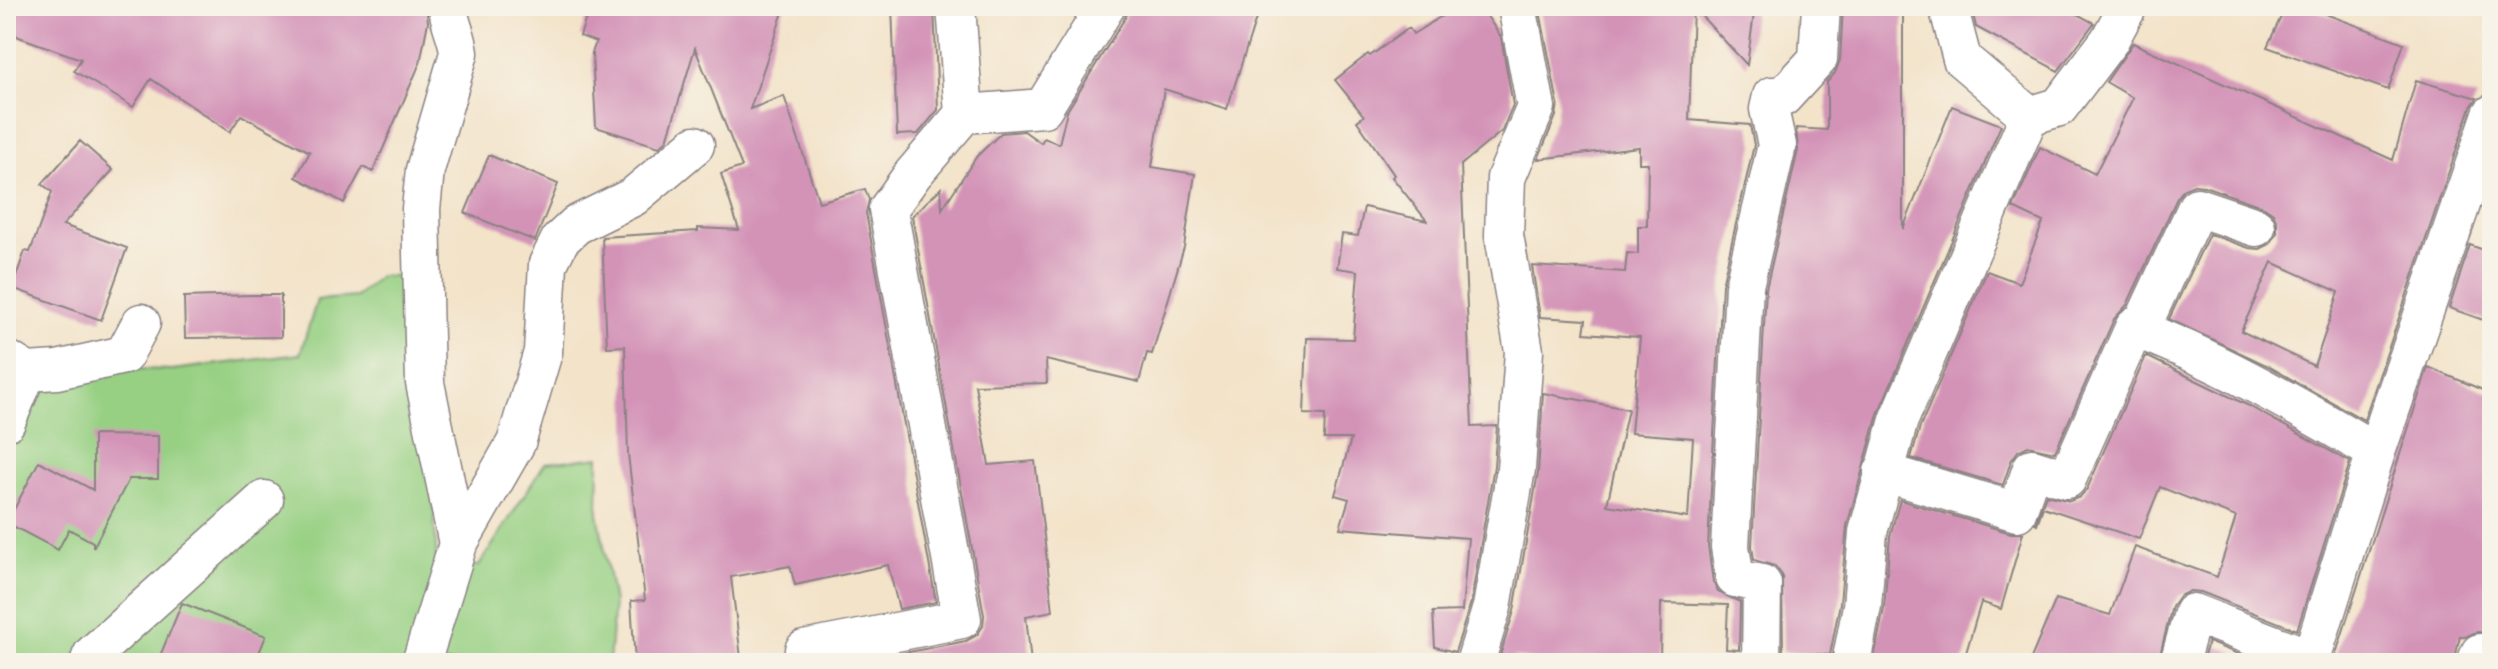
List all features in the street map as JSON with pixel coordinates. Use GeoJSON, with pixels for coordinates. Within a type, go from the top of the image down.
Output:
{"type":"FeatureCollection","features":[{"type":"Feature","properties":{"kind":"street"},"geometry":{"type":"LineString","coordinates":[[448,6],[449,25],[458,38],[459,53],[425,170],[421,209],[425,383],[458,544]]}},
{"type":"Feature","properties":{"kind":"street"},"geometry":{"type":"LineString","coordinates":[[809,663],[804,650],[962,619],[888,209],[964,114],[956,6]]}},
{"type":"Feature","properties":{"kind":"street"},"geometry":{"type":"LineString","coordinates":[[964,114],[1043,108],[1106,6]]}},
{"type":"Feature","properties":{"kind":"street"},"geometry":{"type":"LineString","coordinates":[[1475,663],[1492,607],[1517,455],[1524,351],[1504,235],[1506,178],[1536,107],[1517,6]]}},
{"type":"Feature","properties":{"kind":"street"},"geometry":{"type":"LineString","coordinates":[[1761,663],[1762,584],[1735,578],[1730,547],[1744,286],[1777,145],[1769,109],[1772,96],[1783,97],[1818,59],[1821,6]]}},
{"type":"Feature","properties":{"kind":"street"},"geometry":{"type":"LineString","coordinates":[[1948,6],[1962,59],[2029,116]]}},
{"type":"Feature","properties":{"kind":"street"},"geometry":{"type":"LineString","coordinates":[[2029,116],[2059,107],[2109,41],[2128,6]]}},
{"type":"Feature","properties":{"kind":"street"},"geometry":{"type":"LineString","coordinates":[[2179,663],[2193,613],[2311,659],[2376,452],[2492,114]]}},
{"type":"Feature","properties":{"kind":"street"},"geometry":{"type":"LineString","coordinates":[[1851,663],[1862,606],[1868,532],[1899,420],[2029,116]]}},
{"type":"Feature","properties":{"kind":"street"},"geometry":{"type":"LineString","coordinates":[[421,663],[458,544],[516,443],[543,352],[548,264],[560,240],[576,225],[633,197],[695,145]]}},
{"type":"Feature","properties":{"kind":"street"},"geometry":{"type":"LineString","coordinates":[[1883,472],[2017,512],[2032,468],[2067,479],[2134,328],[2145,319],[2197,207],[2256,227]]}},
{"type":"Feature","properties":{"kind":"street"},"geometry":{"type":"LineString","coordinates":[[6,422],[17,366],[57,370],[124,355],[141,323]]}},
{"type":"Feature","properties":{"kind":"street"},"geometry":{"type":"LineString","coordinates":[[2134,328],[2203,357],[2376,452]]}},
{"type":"Feature","properties":{"kind":"street"},"geometry":{"type":"LineString","coordinates":[[89,663],[92,655],[264,500]]}},
{"type":"Feature","properties":{"kind":"street"},"geometry":{"type":"LineString","coordinates":[[2476,663],[2480,653],[2492,656]]}},
{"type":"Feature","properties":{"kind":"green space"},"geometry":{"type":"Polygon","coordinates":[[[380,276],[420,276],[437,564],[479,566],[545,463],[599,457],[598,513],[614,603],[609,663],[6,663],[6,342],[64,367],[172,370],[300,354],[317,300],[356,297],[380,276]]]}},
{"type":"Feature","properties":{"kind":"building"},"geometry":{"type":"Polygon","coordinates":[[[6,6],[426,6],[428,22],[420,63],[373,172],[363,167],[344,203],[296,177],[310,152],[241,115],[230,132],[151,79],[133,107],[74,71],[81,59],[19,37],[6,29],[6,6]]]}},
{"type":"Feature","properties":{"kind":"building"},"geometry":{"type":"Polygon","coordinates":[[[590,6],[785,6],[750,109],[784,96],[819,202],[865,189],[869,200],[866,213],[936,602],[899,609],[888,565],[795,585],[790,566],[731,577],[741,658],[635,663],[631,601],[645,600],[628,454],[625,346],[607,347],[602,237],[698,231],[698,228],[739,230],[721,174],[742,167],[695,48],[667,140],[659,147],[596,127],[592,53],[596,42],[580,36],[590,6]]]}},
{"type":"Feature","properties":{"kind":"building"},"geometry":{"type":"Polygon","coordinates":[[[892,6],[934,6],[938,110],[918,134],[897,135],[892,6]]]}},
{"type":"Feature","properties":{"kind":"building"},"geometry":{"type":"Polygon","coordinates":[[[1128,6],[1260,6],[1227,109],[1164,89],[1152,167],[1195,174],[1184,247],[1152,354],[1147,353],[1139,382],[1046,360],[1047,383],[975,385],[989,465],[1035,461],[1053,611],[1026,616],[1031,663],[852,663],[966,641],[977,635],[983,626],[984,615],[912,216],[941,188],[942,209],[977,156],[1001,133],[1024,131],[1041,143],[1044,138],[1059,144],[1067,111],[1125,18],[1128,6]]]}},
{"type":"Feature","properties":{"kind":"building"},"geometry":{"type":"Polygon","coordinates":[[[1458,6],[1480,6],[1501,37],[1513,105],[1502,131],[1461,165],[1472,427],[1497,426],[1494,466],[1471,602],[1455,652],[1435,647],[1433,612],[1462,611],[1468,538],[1340,528],[1349,499],[1335,495],[1351,439],[1324,439],[1325,415],[1304,414],[1307,338],[1353,339],[1358,271],[1337,268],[1342,234],[1358,236],[1364,207],[1427,221],[1392,177],[1394,175],[1357,121],[1364,116],[1335,80],[1409,28],[1413,34],[1458,6]]]}},
{"type":"Feature","properties":{"kind":"building"},"geometry":{"type":"Polygon","coordinates":[[[1539,6],[1755,6],[1747,65],[1693,7],[1689,120],[1750,125],[1754,145],[1722,285],[1708,546],[1713,582],[1718,592],[1740,602],[1739,650],[1726,649],[1728,605],[1661,603],[1660,663],[1552,663],[1514,657],[1513,663],[1498,662],[1514,611],[1538,473],[1543,393],[1628,409],[1607,505],[1688,518],[1693,438],[1631,433],[1640,337],[1584,333],[1586,320],[1540,317],[1532,266],[1625,272],[1627,253],[1638,254],[1638,226],[1647,226],[1648,163],[1639,163],[1639,147],[1538,159],[1558,104],[1539,6]]]}},
{"type":"Feature","properties":{"kind":"building"},"geometry":{"type":"Polygon","coordinates":[[[1843,6],[1903,6],[1903,229],[1952,106],[2001,125],[1878,414],[1847,526],[1840,603],[1830,655],[1783,652],[1782,575],[1775,566],[1754,560],[1752,546],[1766,289],[1798,150],[1796,128],[1827,130],[1827,82],[1840,60],[1843,6]]]}},
{"type":"Feature","properties":{"kind":"building"},"geometry":{"type":"Polygon","coordinates":[[[1971,6],[2062,6],[2094,23],[2058,71],[1976,27],[1971,6]]]}},
{"type":"Feature","properties":{"kind":"building"},"geometry":{"type":"Polygon","coordinates":[[[2286,6],[2304,6],[2404,43],[2388,90],[2267,47],[2286,6]]]}},
{"type":"Feature","properties":{"kind":"building"},"geometry":{"type":"Polygon","coordinates":[[[2133,43],[2393,160],[2416,80],[2477,98],[2471,107],[2364,420],[2268,366],[2169,319],[2209,234],[2260,249],[2270,244],[2277,233],[2273,213],[2264,207],[2194,185],[2184,189],[2177,198],[2127,305],[2114,319],[2055,452],[2028,446],[2018,451],[2003,485],[1911,458],[1920,427],[1987,271],[2019,283],[2043,222],[2013,208],[2040,147],[2095,174],[2133,98],[2106,82],[2133,43]],[[2272,262],[2241,331],[2314,366],[2339,292],[2272,262]]]}},
{"type":"Feature","properties":{"kind":"building"},"geometry":{"type":"Polygon","coordinates":[[[80,141],[113,170],[63,225],[127,248],[101,320],[12,288],[25,251],[30,252],[52,192],[42,184],[80,141]]]}},
{"type":"Feature","properties":{"kind":"building"},"geometry":{"type":"Polygon","coordinates":[[[489,155],[558,184],[535,241],[465,213],[489,155]]]}},
{"type":"Feature","properties":{"kind":"building"},"geometry":{"type":"Polygon","coordinates":[[[2470,245],[2492,253],[2492,323],[2449,308],[2470,245]]]}},
{"type":"Feature","properties":{"kind":"building"},"geometry":{"type":"Polygon","coordinates":[[[281,295],[281,337],[185,338],[184,297],[281,295]]]}},
{"type":"Feature","properties":{"kind":"building"},"geometry":{"type":"Polygon","coordinates":[[[2146,356],[2247,405],[2350,462],[2297,630],[2201,592],[2190,591],[2179,596],[2172,606],[2158,663],[2029,663],[2056,599],[2110,615],[2135,547],[2217,577],[2236,517],[2160,487],[2139,539],[2043,507],[2035,523],[2046,495],[2070,501],[2080,497],[2087,489],[2146,356]]]}},
{"type":"Feature","properties":{"kind":"building"},"geometry":{"type":"Polygon","coordinates":[[[2428,367],[2492,394],[2492,633],[2476,632],[2460,636],[2454,663],[2333,663],[2428,367]]]}},
{"type":"Feature","properties":{"kind":"building"},"geometry":{"type":"Polygon","coordinates":[[[93,435],[158,436],[158,479],[129,479],[93,548],[93,542],[69,529],[58,550],[7,523],[39,461],[93,490],[93,435]]]}},
{"type":"Feature","properties":{"kind":"building"},"geometry":{"type":"Polygon","coordinates":[[[1900,500],[2011,533],[2023,533],[2001,609],[1981,602],[1963,663],[1873,663],[1884,608],[1890,536],[1900,500]]]}},
{"type":"Feature","properties":{"kind":"building"},"geometry":{"type":"Polygon","coordinates":[[[182,603],[266,636],[255,663],[157,663],[182,603]]]}},
{"type":"Feature","properties":{"kind":"building"},"geometry":{"type":"Polygon","coordinates":[[[2208,642],[2261,663],[2202,663],[2208,642]]]}}]}
